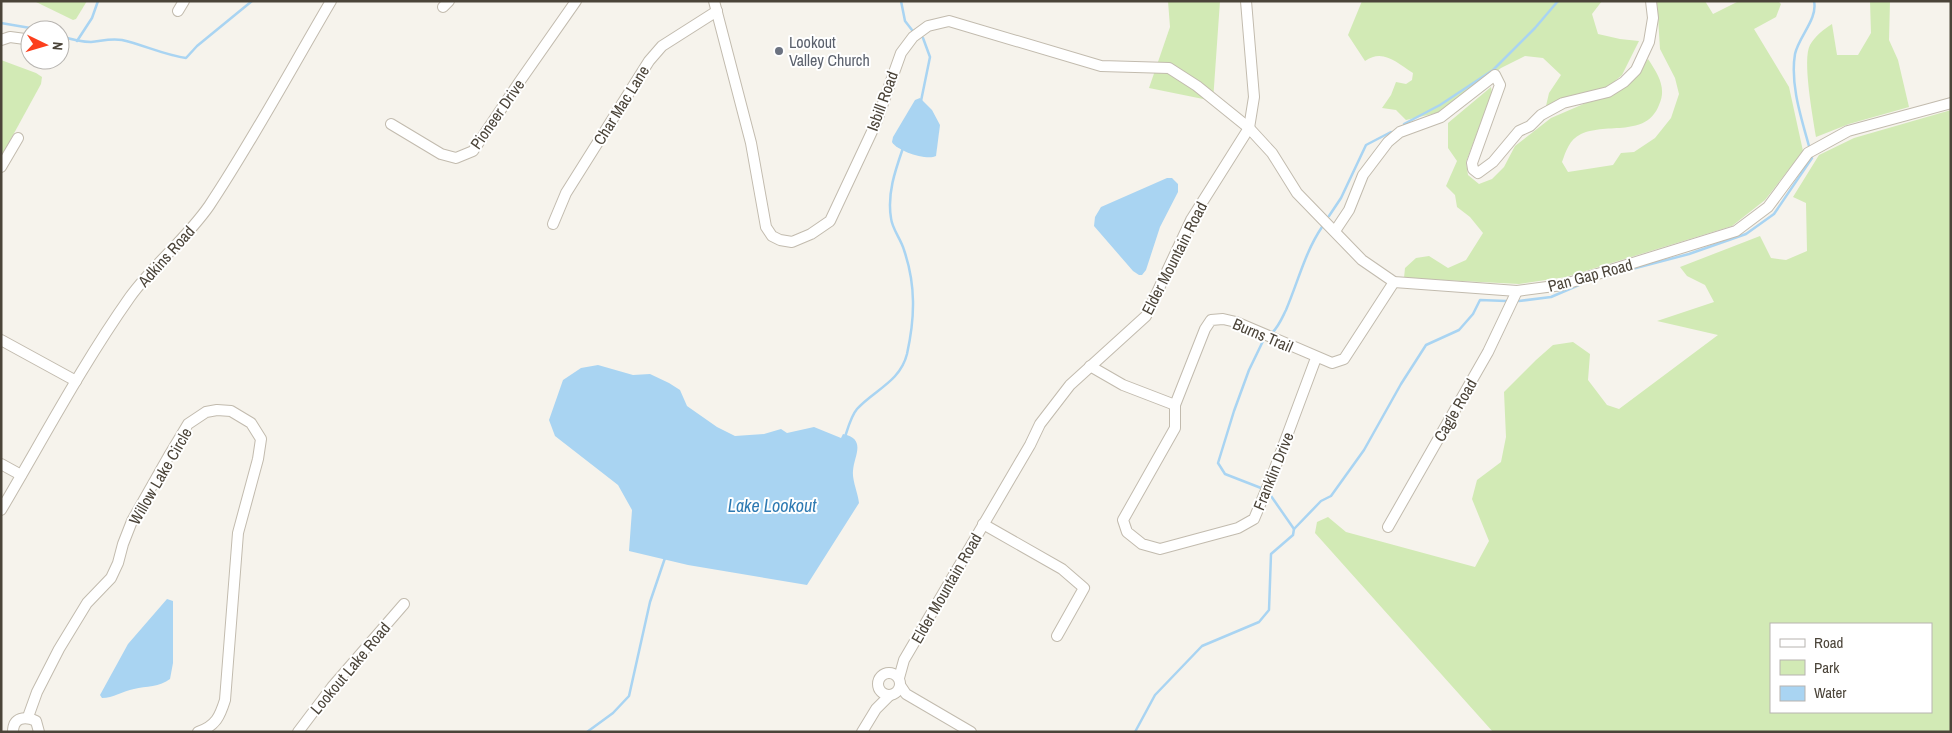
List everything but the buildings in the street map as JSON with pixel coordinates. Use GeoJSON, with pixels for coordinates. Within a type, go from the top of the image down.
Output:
{"type":"FeatureCollection","features":[{"type":"Feature","properties":{"kind":"street"},"geometry":{"type":"LineString","coordinates":[[178,11],[184,1]]}},
{"type":"Feature","properties":{"kind":"street","name":"Adkins Road"},"geometry":{"type":"LineString","coordinates":[[1,510],[76,381],[130,296],[208,208],[331,1]]}},
{"type":"Feature","properties":{"kind":"street","name":"Elder Mountain Road"},"geometry":{"type":"LineString","coordinates":[[862,732],[876,709],[897,687],[904,660],[1040,424],[1070,385],[1146,316],[1191,220],[1248,128],[1254,97],[1246,1]]}},
{"type":"Feature","properties":{"kind":"street"},"geometry":{"type":"LineString","coordinates":[[1335,231],[1349,210],[1363,175],[1388,142],[1400,132],[1441,116],[1495,75],[1500,85],[1472,163],[1473,169],[1478,173],[1493,162],[1519,131],[1530,126],[1541,115],[1563,103],[1608,92],[1624,82],[1636,70],[1650,42],[1653,18],[1651,1]]}},
{"type":"Feature","properties":{"kind":"street","name":"Pioneer Drive"},"geometry":{"type":"LineString","coordinates":[[391,124],[441,154],[456,158],[473,151],[571,3]]}},
{"type":"Feature","properties":{"kind":"street","name":"Isbill Road"},"geometry":{"type":"LineString","coordinates":[[715,6],[751,143],[766,227],[772,236],[780,240],[792,242],[798,240],[811,234],[830,220],[876,123],[901,53],[914,37],[928,26],[949,21],[1101,66],[1169,68],[1197,86],[1248,128]]}},
{"type":"Feature","properties":{"kind":"street","name":"Char Mac Lane"},"geometry":{"type":"LineString","coordinates":[[553,224],[566,193],[649,61],[662,46],[715,6]]}},
{"type":"Feature","properties":{"kind":"street"},"geometry":{"type":"LineString","coordinates":[[1,40],[10,37],[20,38]]}},
{"type":"Feature","properties":{"kind":"street","name":"Pan Gap Road"},"geometry":{"type":"LineString","coordinates":[[1394,282],[1517,291],[1562,285],[1736,231],[1768,207],[1808,153],[1848,131],[1951,103]]}},
{"type":"Feature","properties":{"kind":"street"},"geometry":{"type":"LineString","coordinates":[[1248,128],[1272,154],[1297,193],[1362,260],[1394,282],[1344,359],[1332,363],[1316,358]]}},
{"type":"Feature","properties":{"kind":"street"},"geometry":{"type":"LineString","coordinates":[[1,168],[18,138]]}},
{"type":"Feature","properties":{"kind":"street","name":"Cagle Road"},"geometry":{"type":"LineString","coordinates":[[1388,526],[1488,352],[1517,291]]}},
{"type":"Feature","properties":{"kind":"street","name":"Burns Trail"},"geometry":{"type":"LineString","coordinates":[[1175,405],[1205,329],[1211,320],[1215,318],[1236,322],[1316,358]]}},
{"type":"Feature","properties":{"kind":"street"},"geometry":{"type":"LineString","coordinates":[[1,340],[76,381]]}},
{"type":"Feature","properties":{"kind":"street","name":"Franklin Drive"},"geometry":{"type":"LineString","coordinates":[[1175,405],[1175,428],[1123,520],[1127,532],[1142,544],[1160,549],[1238,528],[1254,519],[1316,358]]}},
{"type":"Feature","properties":{"kind":"street"},"geometry":{"type":"LineString","coordinates":[[1090,366],[1123,385],[1175,405]]}},
{"type":"Feature","properties":{"kind":"street","name":"Willow Lake Circle"},"geometry":{"type":"LineString","coordinates":[[13,732],[16,722],[20,718],[28,717],[37,692],[62,644],[87,603],[111,578],[132,522],[188,424],[206,412],[217,410],[231,411],[251,423],[261,440],[258,460],[238,533],[225,700],[220,718],[198,732]]}},
{"type":"Feature","properties":{"kind":"street"},"geometry":{"type":"LineString","coordinates":[[1,464],[22,476]]}},
{"type":"Feature","properties":{"kind":"street"},"geometry":{"type":"LineString","coordinates":[[983,524],[1062,569],[1084,588],[1057,636]]}},
{"type":"Feature","properties":{"kind":"street","name":"Lookout Lake Road"},"geometry":{"type":"LineString","coordinates":[[298,732],[332,686],[404,604]]}},
{"type":"Feature","properties":{"kind":"street","name":"Elder Mountain Road"},"geometry":{"type":"LineString","coordinates":[[876,709],[880,678],[897,687]]}},
{"type":"Feature","properties":{"kind":"street"},"geometry":{"type":"LineString","coordinates":[[879,688],[883,693],[897,687],[971,732]]}},
{"type":"Feature","properties":{"kind":"street"},"geometry":{"type":"LineString","coordinates":[[28,717],[36,721],[39,732]]}},
{"type":"Feature","properties":{"kind":"green space"},"geometry":{"type":"Polygon","coordinates":[[[34,1],[87,1],[76,19],[73,20],[34,1]]]}},
{"type":"Feature","properties":{"kind":"green space"},"geometry":{"type":"Polygon","coordinates":[[[1168,1],[1220,1],[1213,101],[1149,88],[1170,27],[1168,1]]]}},
{"type":"Feature","properties":{"kind":"green space"},"geometry":{"type":"Polygon","coordinates":[[[1362,1],[1602,1],[1592,14],[1598,34],[1639,41],[1622,75],[1608,87],[1565,98],[1546,106],[1549,93],[1561,75],[1543,58],[1525,56],[1501,68],[1445,111],[1406,120],[1396,110],[1382,108],[1391,95],[1396,82],[1406,84],[1412,80],[1413,73],[1396,61],[1384,56],[1372,57],[1365,61],[1348,35],[1362,1]]]}},
{"type":"Feature","properties":{"kind":"green space"},"geometry":{"type":"Polygon","coordinates":[[[1657,1],[1705,1],[1713,14],[1739,1],[1778,1],[1781,4],[1776,17],[1754,29],[1789,87],[1803,151],[1765,200],[1732,226],[1566,277],[1519,284],[1404,278],[1405,268],[1416,258],[1429,256],[1448,268],[1466,260],[1483,233],[1470,217],[1457,207],[1455,195],[1446,186],[1457,161],[1448,148],[1448,123],[1491,87],[1492,93],[1466,162],[1468,175],[1479,184],[1492,179],[1504,167],[1515,146],[1551,118],[1630,84],[1648,59],[1662,87],[1661,99],[1653,115],[1645,122],[1636,126],[1603,129],[1577,136],[1571,143],[1562,162],[1568,172],[1613,165],[1621,153],[1634,152],[1655,138],[1671,118],[1679,94],[1675,78],[1660,49],[1657,1]]]}},
{"type":"Feature","properties":{"kind":"green space"},"geometry":{"type":"Polygon","coordinates":[[[1870,1],[1890,1],[1889,40],[1898,60],[1909,107],[1849,124],[1816,137],[1807,63],[1810,45],[1820,33],[1832,24],[1837,55],[1858,55],[1871,33],[1870,1]]]}},
{"type":"Feature","properties":{"kind":"green space"},"geometry":{"type":"Polygon","coordinates":[[[1,60],[20,67],[20,70],[28,70],[42,77],[41,84],[1,157],[1,60]]]}},
{"type":"Feature","properties":{"kind":"green space"},"geometry":{"type":"Polygon","coordinates":[[[1951,110],[1951,732],[1493,732],[1315,533],[1317,522],[1328,517],[1346,532],[1475,567],[1489,541],[1472,499],[1477,480],[1501,462],[1506,437],[1504,392],[1553,345],[1573,342],[1590,354],[1588,380],[1607,405],[1619,409],[1718,335],[1657,321],[1714,302],[1705,285],[1687,276],[1680,267],[1760,236],[1771,258],[1786,260],[1807,251],[1806,203],[1793,197],[1819,155],[1854,138],[1951,110]]]}},
{"type":"Feature","properties":{"kind":"water"},"geometry":{"type":"Polygon","coordinates":[[[920,98],[932,110],[940,125],[936,156],[932,157],[906,152],[892,142],[893,137],[915,100],[920,98]]]}},
{"type":"Feature","properties":{"kind":"water"},"geometry":{"type":"Polygon","coordinates":[[[1167,178],[1172,178],[1178,184],[1178,192],[1160,227],[1146,270],[1142,275],[1139,275],[1133,271],[1094,226],[1095,217],[1101,207],[1167,178]]]}},
{"type":"Feature","properties":{"kind":"water","name":"Lake Lookout"},"geometry":{"type":"Polygon","coordinates":[[[598,365],[633,375],[650,374],[669,383],[680,390],[687,406],[717,427],[735,436],[764,434],[781,429],[787,433],[814,427],[841,438],[843,434],[855,440],[857,449],[853,475],[859,503],[807,585],[688,565],[629,551],[632,510],[618,485],[555,436],[549,420],[563,380],[581,368],[598,365]]]}},
{"type":"Feature","properties":{"kind":"water"},"geometry":{"type":"Polygon","coordinates":[[[167,599],[173,601],[173,663],[170,679],[157,685],[102,698],[100,695],[128,644],[167,599]]]}},
{"type":"Feature","properties":{"kind":"waterway"},"geometry":{"type":"LineString","coordinates":[[77,41],[92,18],[98,1]]}},
{"type":"Feature","properties":{"kind":"waterway"},"geometry":{"type":"LineString","coordinates":[[70,39],[87,42],[110,39],[122,40],[186,58],[197,46],[252,1]]}},
{"type":"Feature","properties":{"kind":"waterway"},"geometry":{"type":"LineString","coordinates":[[901,1],[905,21],[912,30]]}},
{"type":"Feature","properties":{"kind":"waterway"},"geometry":{"type":"LineString","coordinates":[[1404,124],[1440,105],[1493,70],[1535,28],[1558,1]]}},
{"type":"Feature","properties":{"kind":"waterway"},"geometry":{"type":"LineString","coordinates":[[1809,146],[1797,100],[1794,65],[1797,47],[1811,21],[1814,1]]}},
{"type":"Feature","properties":{"kind":"waterway"},"geometry":{"type":"LineString","coordinates":[[1,23],[20,26]]}},
{"type":"Feature","properties":{"kind":"waterway"},"geometry":{"type":"LineString","coordinates":[[921,101],[930,57],[923,38]]}},
{"type":"Feature","properties":{"kind":"waterway"},"geometry":{"type":"LineString","coordinates":[[1329,216],[1341,198],[1366,145],[1391,132]]}},
{"type":"Feature","properties":{"kind":"waterway"},"geometry":{"type":"LineString","coordinates":[[845,437],[851,419],[857,409],[893,379],[904,364],[907,354],[913,315],[911,276],[903,246],[893,226],[890,209],[892,183],[903,148]]}},
{"type":"Feature","properties":{"kind":"waterway"},"geometry":{"type":"LineString","coordinates":[[1613,274],[1689,254],[1746,234],[1774,214],[1812,158]]}},
{"type":"Feature","properties":{"kind":"waterway"},"geometry":{"type":"LineString","coordinates":[[1272,333],[1286,310],[1306,257],[1322,227]]}},
{"type":"Feature","properties":{"kind":"waterway"},"geometry":{"type":"LineString","coordinates":[[1519,301],[1551,297],[1579,285]]}},
{"type":"Feature","properties":{"kind":"waterway"},"geometry":{"type":"LineString","coordinates":[[1135,732],[1155,695],[1202,646],[1259,622],[1269,610],[1271,554],[1293,535],[1294,529],[1321,501],[1331,496],[1364,450],[1401,384],[1426,345],[1459,330],[1473,314],[1480,300],[1506,301]]}},
{"type":"Feature","properties":{"kind":"waterway"},"geometry":{"type":"LineString","coordinates":[[1261,488],[1225,474],[1218,463],[1249,370],[1263,341]]}},
{"type":"Feature","properties":{"kind":"waterway"},"geometry":{"type":"LineString","coordinates":[[1271,496],[1294,529]]}},
{"type":"Feature","properties":{"kind":"waterway"},"geometry":{"type":"LineString","coordinates":[[587,732],[613,713],[629,696],[650,602],[665,558]]}},
{"type":"Feature","properties":{"kind":"place","name":"Lookout Valley Church"},"geometry":{"type":"Point","coordinates":[779,51]}}]}
